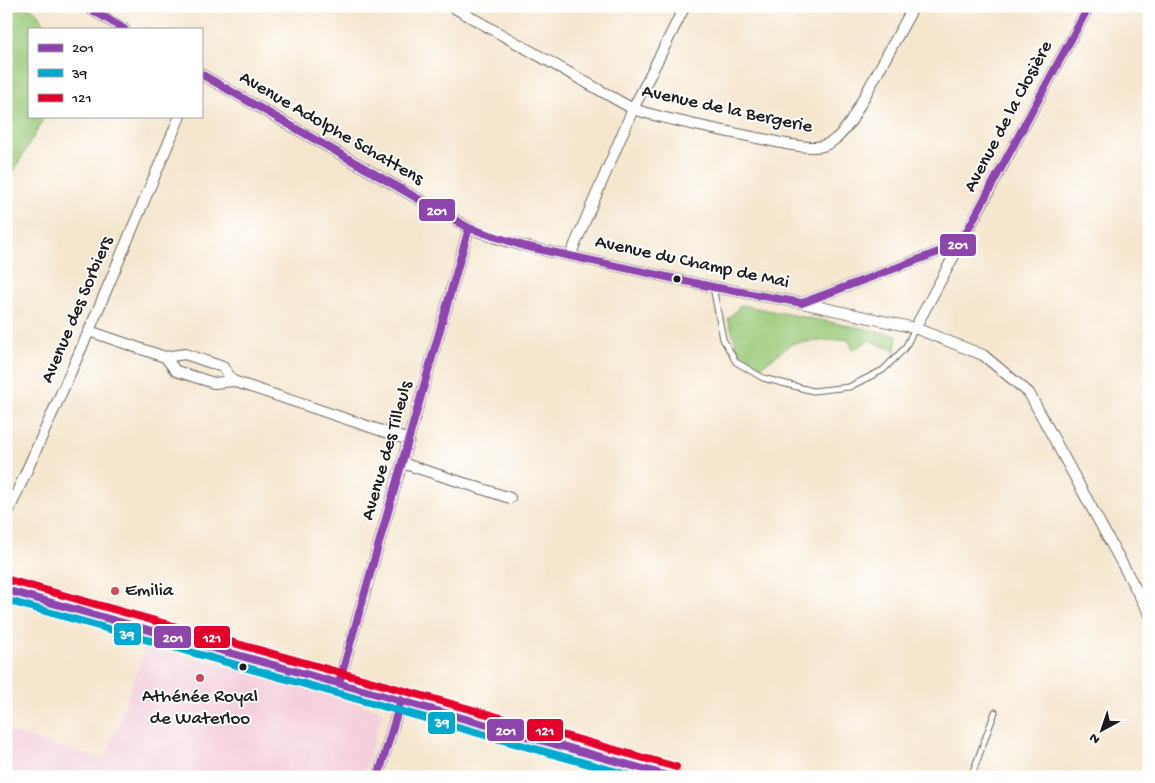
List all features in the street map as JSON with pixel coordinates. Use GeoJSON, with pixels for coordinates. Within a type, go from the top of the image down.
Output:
{"type":"FeatureCollection","features":[{"type":"Feature","properties":{"kind":"street"},"geometry":{"type":"LineString","coordinates":[[86,6],[122,28]]}},
{"type":"Feature","properties":{"kind":"street","name":"Avenue de la Bergerie"},"geometry":{"type":"LineString","coordinates":[[452,6],[633,110],[816,148],[841,136],[914,6]]}},
{"type":"Feature","properties":{"kind":"street"},"geometry":{"type":"LineString","coordinates":[[570,256],[633,110],[685,6]]}},
{"type":"Feature","properties":{"kind":"street","name":"Avenue de la Closière"},"geometry":{"type":"LineString","coordinates":[[915,328],[1088,6]]}},
{"type":"Feature","properties":{"kind":"street","name":"Avenue Adolphe Schattens"},"geometry":{"type":"LineString","coordinates":[[202,75],[470,228]]}},
{"type":"Feature","properties":{"kind":"street","name":"Avenue des Sorbiers"},"geometry":{"type":"LineString","coordinates":[[6,517],[89,331],[179,118]]}},
{"type":"Feature","properties":{"kind":"street","name":"Avenue du Champ de Mai"},"geometry":{"type":"LineString","coordinates":[[470,228],[524,246],[915,328],[984,355],[1029,393],[1149,613]]}},
{"type":"Feature","properties":{"kind":"street","name":"Avenue des Tilleuls"},"geometry":{"type":"LineString","coordinates":[[339,683],[470,228]]}},
{"type":"Feature","properties":{"kind":"street"},"geometry":{"type":"LineString","coordinates":[[802,303],[960,244]]}},
{"type":"Feature","properties":{"kind":"street"},"geometry":{"type":"LineString","coordinates":[[89,331],[165,357],[185,354],[223,367],[233,381]]}},
{"type":"Feature","properties":{"kind":"street"},"geometry":{"type":"LineString","coordinates":[[165,357],[176,371],[214,382],[233,381],[409,440]]}},
{"type":"Feature","properties":{"kind":"street"},"geometry":{"type":"LineString","coordinates":[[402,463],[510,498]]}},
{"type":"Feature","properties":{"kind":"street"},"geometry":{"type":"LineString","coordinates":[[6,590],[673,777]]}},
{"type":"Feature","properties":{"kind":"street"},"geometry":{"type":"LineString","coordinates":[[378,777],[400,700]]}},
{"type":"Feature","properties":{"kind":"lane"},"geometry":{"type":"LineString","coordinates":[[713,287],[723,339],[736,362],[762,378],[813,391],[849,387],[883,370],[905,348],[915,328]]}},
{"type":"Feature","properties":{"kind":"lane"},"geometry":{"type":"LineString","coordinates":[[971,777],[995,712]]}},
{"type":"Feature","properties":{"kind":"shaded area","name":"Athénée Royal de Waterloo"},"geometry":{"type":"Polygon","coordinates":[[[146,645],[383,711],[363,777],[6,777],[6,731],[105,760],[146,645]]]}},
{"type":"Feature","properties":{"kind":"green space"},"geometry":{"type":"Polygon","coordinates":[[[6,6],[22,6],[32,8],[47,28],[28,28],[28,118],[44,118],[6,185],[6,6]]]}},
{"type":"Feature","properties":{"kind":"green space"},"geometry":{"type":"Polygon","coordinates":[[[741,305],[897,335],[895,351],[869,340],[853,350],[848,339],[793,343],[759,368],[738,350],[728,319],[741,305]]]}},
{"type":"Feature","properties":{"kind":"transit line","name":"201"},"geometry":{"type":"LineString","coordinates":[[86,6],[122,28]]}},
{"type":"Feature","properties":{"kind":"transit line","name":"201"},"geometry":{"type":"LineString","coordinates":[[202,75],[469,228],[524,246],[713,287],[802,303],[960,244],[1089,6]]}},
{"type":"Feature","properties":{"kind":"transit line","name":"201"},"geometry":{"type":"LineString","coordinates":[[339,683],[469,228]]}},
{"type":"Feature","properties":{"kind":"transit line","name":"121"},"geometry":{"type":"LineString","coordinates":[[9,580],[676,767]]}},
{"type":"Feature","properties":{"kind":"transit line","name":"201"},"geometry":{"type":"LineString","coordinates":[[6,590],[672,777]]}},
{"type":"Feature","properties":{"kind":"transit line","name":"39"},"geometry":{"type":"LineString","coordinates":[[6,600],[635,777]]}},
{"type":"Feature","properties":{"kind":"transit line","name":"201"},"geometry":{"type":"LineString","coordinates":[[378,777],[401,700]]}},
{"type":"Feature","properties":{"kind":"place","name":"Emilia"},"geometry":{"type":"Point","coordinates":[115,591]}},
{"type":"Feature","properties":{"kind":"place","name":"Athénée Royal de Waterloo"},"geometry":{"type":"Point","coordinates":[200,678]}}]}
